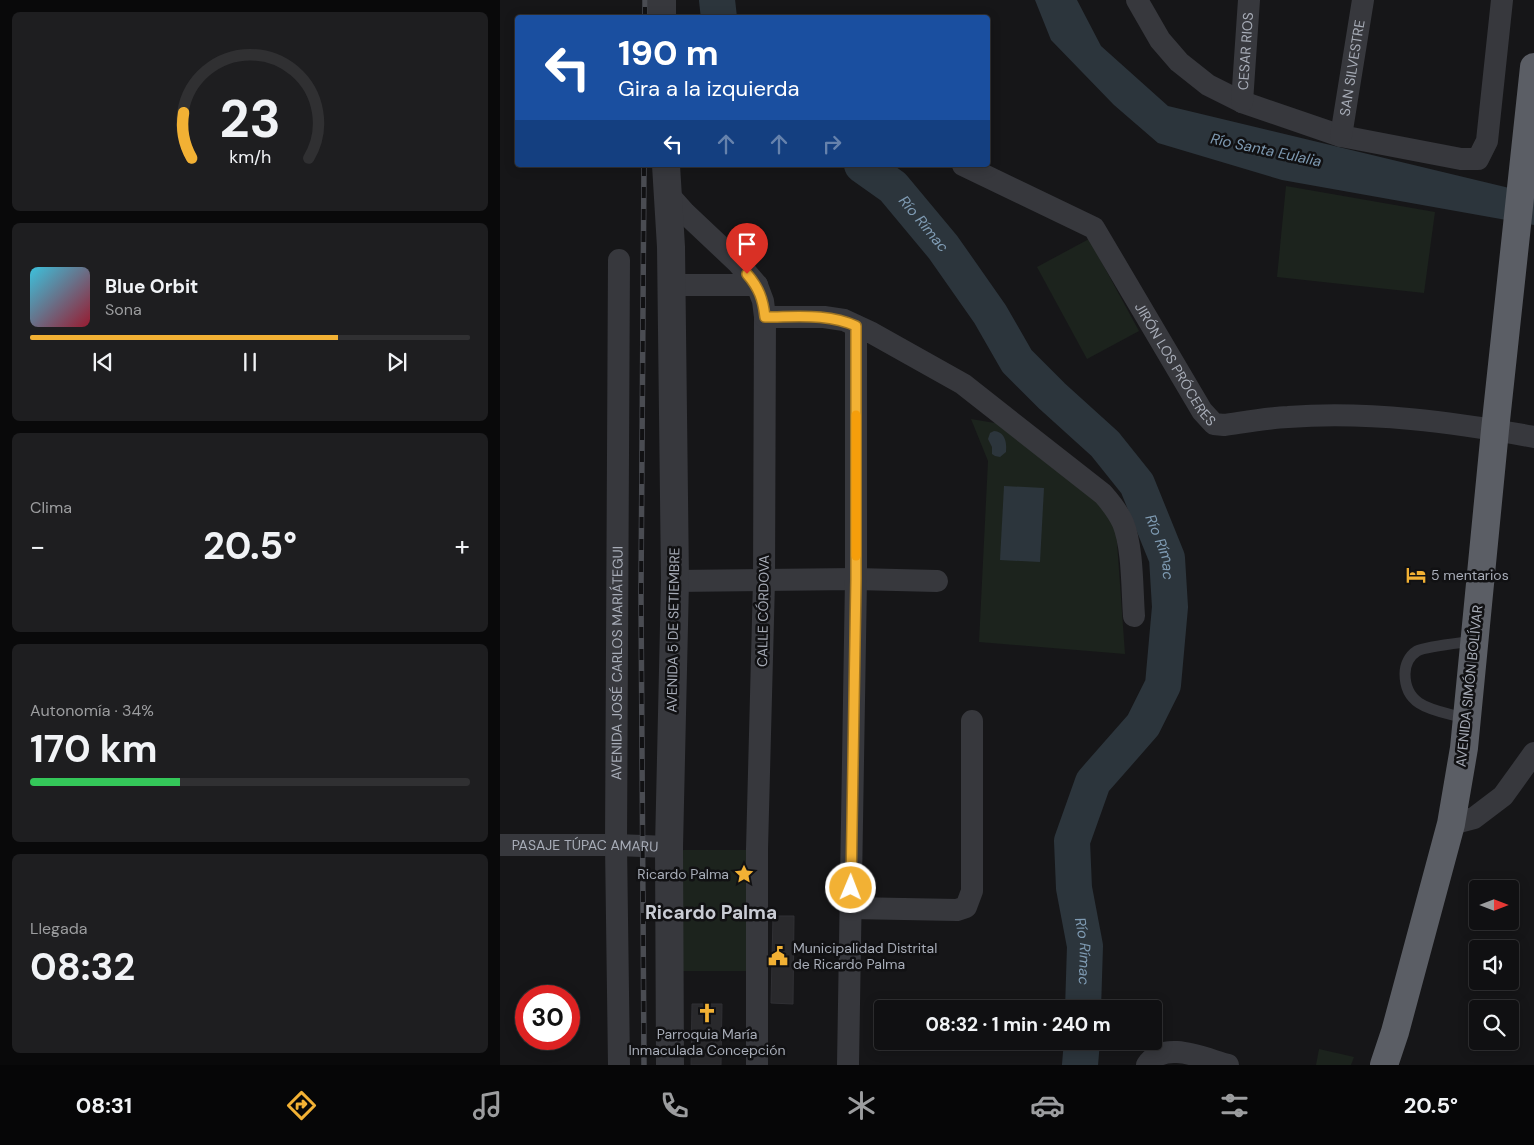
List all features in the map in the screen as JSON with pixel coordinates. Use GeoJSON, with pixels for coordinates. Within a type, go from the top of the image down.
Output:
{"type":"FeatureCollection","features":[{"type":"Feature","properties":{"kind":"highway","name":"AVENIDA SIMÓN BOLÍVAR"},"geometry":{"type":"LineString","coordinates":[[1384,1065],[1395,1032],[1451,824],[1464,748],[1522,174],[1530,134],[1534,74]]}},
{"type":"Feature","properties":{"kind":"street"},"geometry":{"type":"LineString","coordinates":[[662,0],[662,15]]}},
{"type":"Feature","properties":{"kind":"street"},"geometry":{"type":"LineString","coordinates":[[1137,0],[1160,40],[1179,62],[1208,85],[1242,102],[1341,136],[1461,159],[1478,159],[1487,141],[1502,0]]}},
{"type":"Feature","properties":{"kind":"street","name":"CESAR RIOS"},"geometry":{"type":"LineString","coordinates":[[1242,102],[1249,0]]}},
{"type":"Feature","properties":{"kind":"street","name":"SAN SILVESTRE"},"geometry":{"type":"LineString","coordinates":[[1341,136],[1364,0]]}},
{"type":"Feature","properties":{"kind":"street"},"geometry":{"type":"LineString","coordinates":[[666,167],[668,194]]}},
{"type":"Feature","properties":{"kind":"street","name":"JIRÓN LOS PRÓCERES"},"geometry":{"type":"LineString","coordinates":[[968,167],[1094,228],[1202,410],[1214,424],[1224,425],[1288,417],[1407,418],[1534,437]]}},
{"type":"Feature","properties":{"kind":"street","name":"AVENIDA 5 DE SETIEMBRE"},"geometry":{"type":"LineString","coordinates":[[668,194],[672,285],[675,580],[669,847],[670,1065]]}},
{"type":"Feature","properties":{"kind":"street","name":"CALLE CÓRDOVA"},"geometry":{"type":"LineString","coordinates":[[668,194],[685,213],[738,263],[757,285],[763,301],[765,317],[764,580],[757,849],[757,1065]]}},
{"type":"Feature","properties":{"kind":"street","name":"AVENIDA JOSÉ CARLOS MARIÁTEGUI"},"geometry":{"type":"LineString","coordinates":[[618,1065],[616,845],[619,260]]}},
{"type":"Feature","properties":{"kind":"street"},"geometry":{"type":"LineString","coordinates":[[672,285],[757,285]]}},
{"type":"Feature","properties":{"kind":"street"},"geometry":{"type":"LineString","coordinates":[[765,317],[824,317],[844,320],[872,333],[963,384],[1103,494],[1114,507],[1124,525],[1130,555],[1134,616]]}},
{"type":"Feature","properties":{"kind":"street"},"geometry":{"type":"LineString","coordinates":[[848,1065],[856,579],[856,326]]}},
{"type":"Feature","properties":{"kind":"street"},"geometry":{"type":"LineString","coordinates":[[675,580],[856,579],[937,581]]}},
{"type":"Feature","properties":{"kind":"street"},"geometry":{"type":"LineString","coordinates":[[850,908],[957,910],[966,907],[972,891],[972,721]]}},
{"type":"Feature","properties":{"kind":"street"},"geometry":{"type":"LineString","coordinates":[[1451,824],[1474,818],[1503,796],[1534,753]]}},
{"type":"Feature","properties":{"kind":"street","name":"PASAJE TÚPAC AMARU"},"geometry":{"type":"LineString","coordinates":[[500,846],[616,845],[669,847]]}},
{"type":"Feature","properties":{"kind":"street"},"geometry":{"type":"LineString","coordinates":[[1147,1065],[1156,1056],[1174,1051],[1228,1065]]}},
{"type":"Feature","properties":{"kind":"lane"},"geometry":{"type":"LineString","coordinates":[[1467,718],[1420,705],[1410,696],[1405,686],[1405,670],[1410,656],[1418,650],[1474,641]]}},
{"type":"Feature","properties":{"kind":"shaded area"},"geometry":{"type":"Polygon","coordinates":[[[1286,186],[1435,212],[1424,293],[1277,277],[1286,186]]]}},
{"type":"Feature","properties":{"kind":"shaded area"},"geometry":{"type":"Polygon","coordinates":[[[1089,239],[1139,331],[1087,359],[1037,267],[1089,239]]]}},
{"type":"Feature","properties":{"kind":"shaded area"},"geometry":{"type":"Polygon","coordinates":[[[971,419],[1007,425],[1106,508],[1116,528],[1125,654],[979,642],[988,461],[971,419]]]}},
{"type":"Feature","properties":{"kind":"shaded area"},"geometry":{"type":"Polygon","coordinates":[[[680,850],[746,850],[746,971],[680,971],[680,850]]]}},
{"type":"Feature","properties":{"kind":"shaded area"},"geometry":{"type":"Polygon","coordinates":[[[1319,1049],[1354,1057],[1351,1065],[1316,1065],[1319,1049]]]}},
{"type":"Feature","properties":{"kind":"water","name":"Río Santa Eulalia"},"geometry":{"type":"Polygon","coordinates":[[[1035,0],[1077,0],[1101,46],[1168,106],[1534,194],[1534,225],[1282,180],[1158,143],[1114,105],[1051,40],[1035,0]]]}},
{"type":"Feature","properties":{"kind":"water"},"geometry":{"type":"Polygon","coordinates":[[[994,431],[1001,433],[1006,441],[1006,452],[1000,457],[992,454],[992,447],[988,439],[990,433],[994,431]]]}},
{"type":"Feature","properties":{"kind":"water"},"geometry":{"type":"Polygon","coordinates":[[[1004,486],[1044,488],[1040,562],[1000,560],[1004,486]]]}},
{"type":"Feature","properties":{"kind":"building"},"geometry":{"type":"Polygon","coordinates":[[[773,916],[794,916],[793,1004],[771,1003],[773,916]]]}},
{"type":"Feature","properties":{"kind":"building"},"geometry":{"type":"Polygon","coordinates":[[[692,1004],[722,1004],[721,1065],[691,1065],[692,1004]]]}},
{"type":"Feature","properties":{"kind":"waterway","name":"Río Rímac"},"geometry":{"type":"LineString","coordinates":[[717,0],[719,15]]}},
{"type":"Feature","properties":{"kind":"waterway","name":"Río Rímac"},"geometry":{"type":"LineString","coordinates":[[865,167],[893,187],[943,247],[990,314],[1017,361],[1105,444],[1137,484],[1167,558],[1170,607],[1163,685],[1143,725],[1093,782],[1072,841],[1074,888],[1085,946],[1083,1000]]}},
{"type":"Feature","properties":{"kind":"waterway","name":"Río Rímac"},"geometry":{"type":"LineString","coordinates":[[1080,1065],[1081,1050]]}},
{"type":"Feature","properties":{"kind":"railway"},"geometry":{"type":"LineString","coordinates":[[645,0],[645,15]]}},
{"type":"Feature","properties":{"kind":"railway"},"geometry":{"type":"LineString","coordinates":[[644,167],[641,593],[644,1065]]}},
{"type":"Feature","properties":{"kind":"slow traffic"},"geometry":{"type":"LineString","coordinates":[[856,415],[856,556]]}},
{"type":"Feature","properties":{"kind":"place","name":"5 mentarios"},"geometry":{"type":"Point","coordinates":[1416,575]}},
{"type":"Feature","properties":{"kind":"place","name":"Ricardo Palma"},"geometry":{"type":"Point","coordinates":[744,874]}},
{"type":"Feature","properties":{"kind":"place","name":"Municipalidad Distrital de Ricardo Palma"},"geometry":{"type":"Point","coordinates":[778,956]}},
{"type":"Feature","properties":{"kind":"place","name":"Parroquia María Inmaculada Concepción"},"geometry":{"type":"Point","coordinates":[707,1013]}},
{"type":"Feature","properties":{"kind":"district","name":"Ricardo Palma"},"geometry":{"type":"Point","coordinates":[711,912]}},
{"type":"Feature","properties":{"kind":"route"},"geometry":{"type":"LineString","coordinates":[[747,274],[757,285],[763,301],[765,317],[824,317],[844,320],[856,326],[856,579],[851,888]]}}]}
